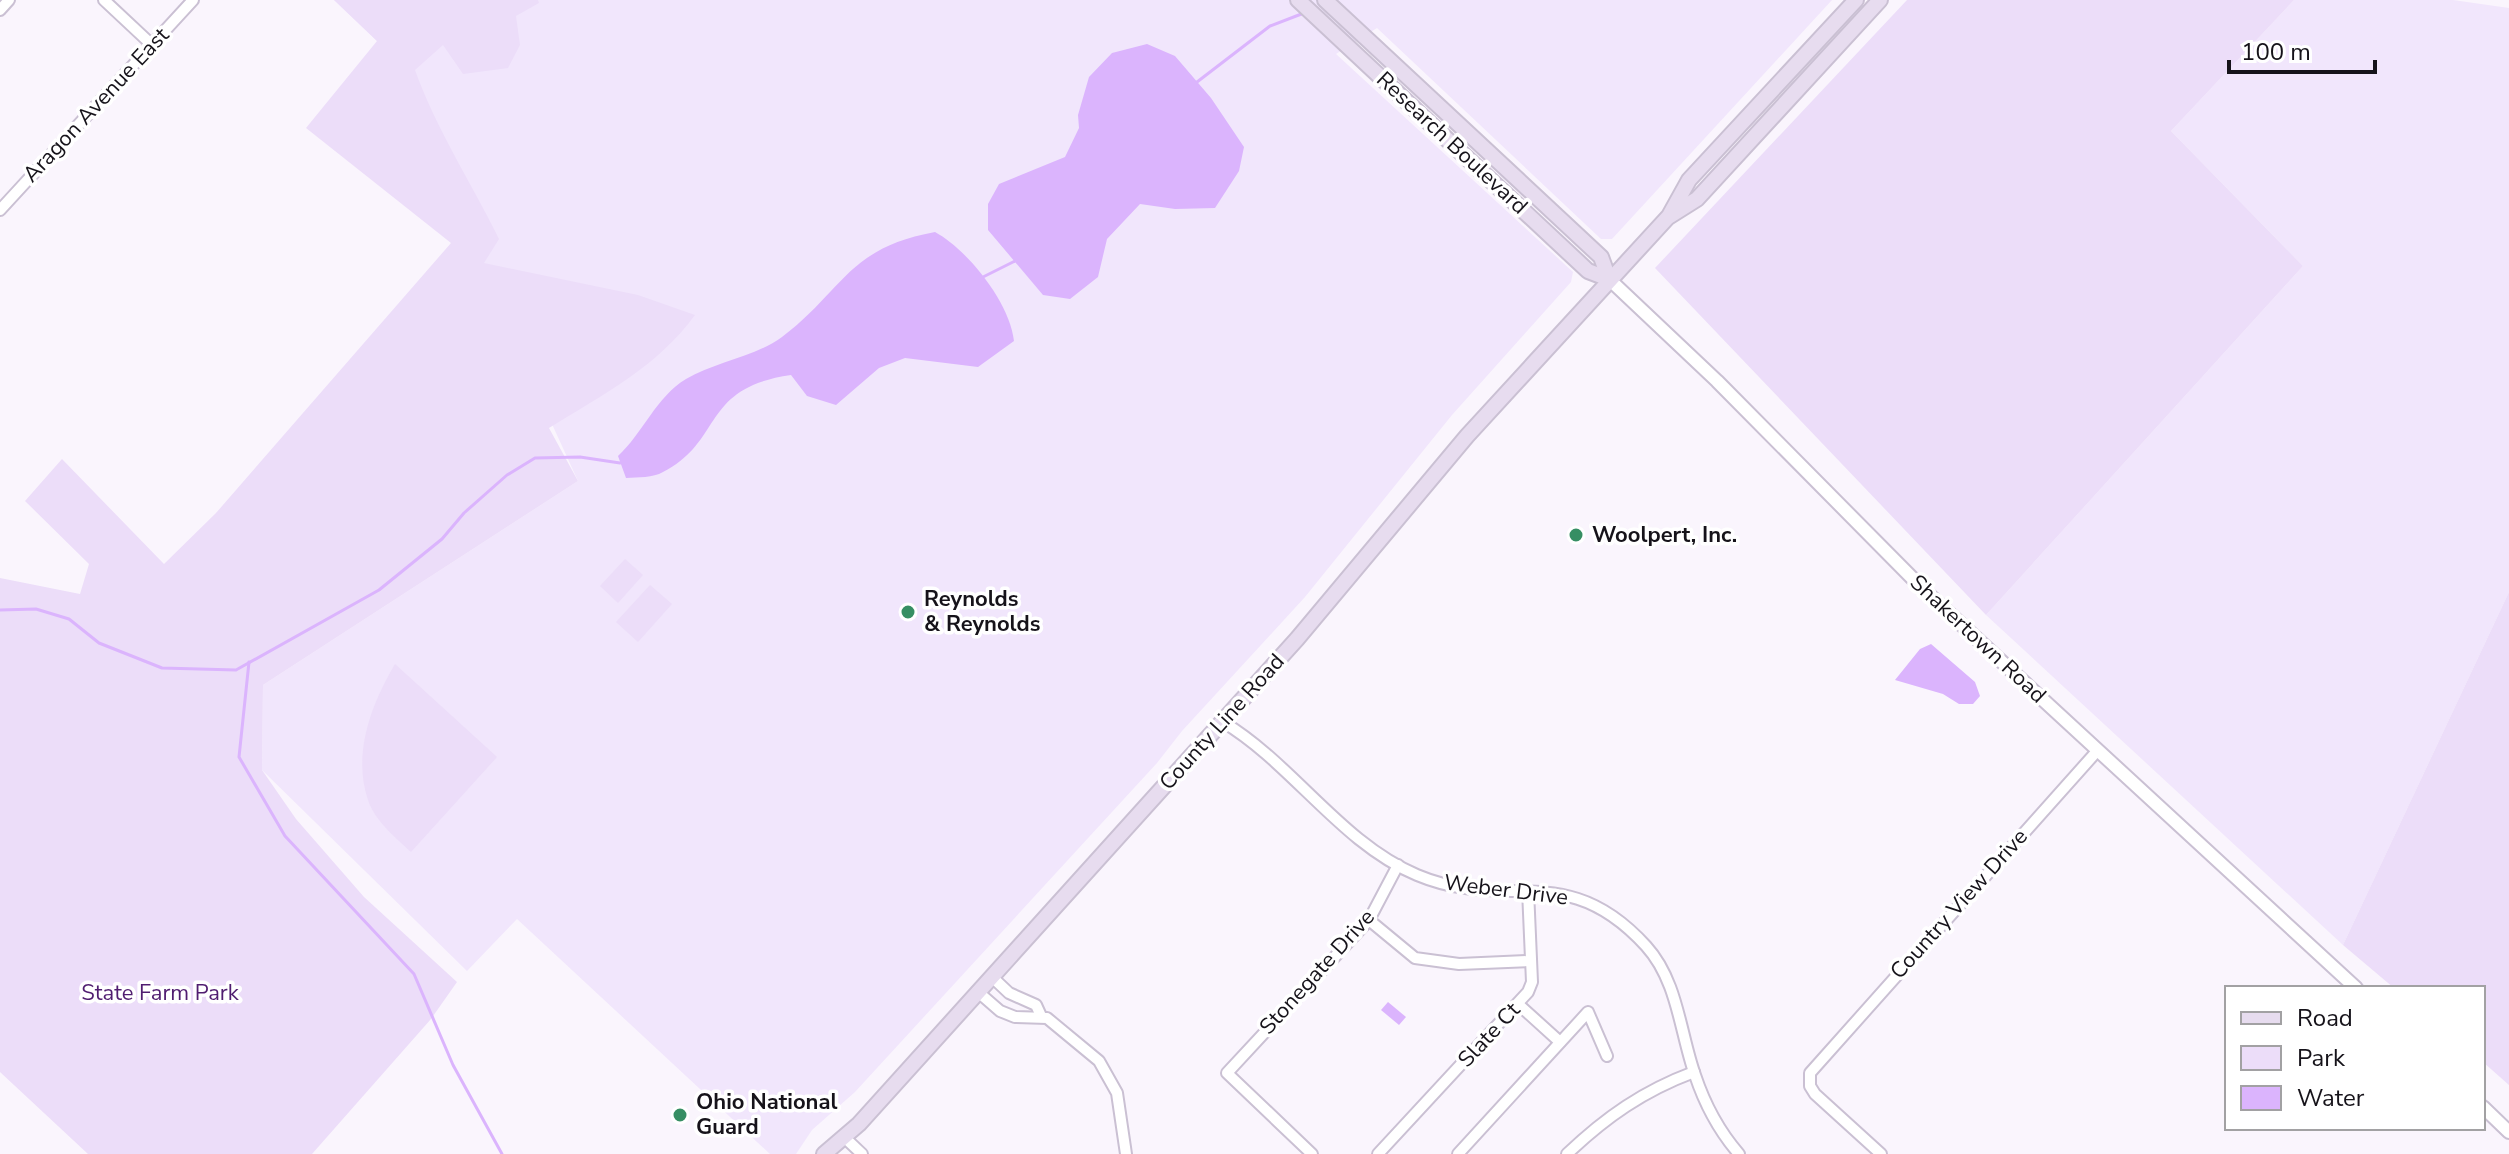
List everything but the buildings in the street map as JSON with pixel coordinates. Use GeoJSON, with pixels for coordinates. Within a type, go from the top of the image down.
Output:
{"type":"FeatureCollection","features":[{"type":"Feature","properties":{"kind":"main road","name":"Research Boulevard"},"geometry":{"type":"LineString","coordinates":[[1298,0],[1588,271],[1609,279]]}},
{"type":"Feature","properties":{"kind":"main road","name":"Research Boulevard"},"geometry":{"type":"LineString","coordinates":[[1325,0],[1601,257],[1609,279]]}},
{"type":"Feature","properties":{"kind":"main road"},"geometry":{"type":"LineString","coordinates":[[1609,279],[1669,216],[1689,180],[1856,0]]}},
{"type":"Feature","properties":{"kind":"main road"},"geometry":{"type":"LineString","coordinates":[[1669,216],[1697,199],[1880,0]]}},
{"type":"Feature","properties":{"kind":"main road"},"geometry":{"type":"LineString","coordinates":[[1838,19],[1851,32]]}},
{"type":"Feature","properties":{"kind":"main road","name":"County Line Road"},"geometry":{"type":"LineString","coordinates":[[824,1154],[1223,722],[1467,436],[1609,279]]}},
{"type":"Feature","properties":{"kind":"street"},"geometry":{"type":"LineString","coordinates":[[0,10],[9,0]]}},
{"type":"Feature","properties":{"kind":"street"},"geometry":{"type":"LineString","coordinates":[[104,0],[151,44]]}},
{"type":"Feature","properties":{"kind":"street","name":"Aragon Avenue East"},"geometry":{"type":"LineString","coordinates":[[0,210],[193,0]]}},
{"type":"Feature","properties":{"kind":"street","name":"Shakertown Road"},"geometry":{"type":"LineString","coordinates":[[1609,279],[1717,381],[1926,592],[2354,986]]}},
{"type":"Feature","properties":{"kind":"street","name":"Weber Drive"},"geometry":{"type":"LineString","coordinates":[[1223,722],[1246,737],[1363,841],[1398,865],[1445,885],[1472,890],[1554,891],[1612,914],[1649,949],[1669,986],[1708,1109],[1739,1154]]}},
{"type":"Feature","properties":{"kind":"street","name":"Country View Drive"},"geometry":{"type":"LineString","coordinates":[[1881,1154],[1810,1086],[1810,1073],[2098,750]]}},
{"type":"Feature","properties":{"kind":"street","name":"Stonegate Drive"},"geometry":{"type":"LineString","coordinates":[[1312,1154],[1227,1073],[1369,920],[1398,865]]}},
{"type":"Feature","properties":{"kind":"street","name":"Slate Ct"},"geometry":{"type":"LineString","coordinates":[[1378,1154],[1518,1004],[1532,982],[1528,890]]}},
{"type":"Feature","properties":{"kind":"street"},"geometry":{"type":"LineString","coordinates":[[1369,920],[1415,958],[1459,964],[1529,961]]}},
{"type":"Feature","properties":{"kind":"street"},"geometry":{"type":"LineString","coordinates":[[991,976],[1009,993],[1036,1005],[1041,1016],[1066,1032],[1108,1073],[1117,1093],[1126,1154]]}},
{"type":"Feature","properties":{"kind":"street"},"geometry":{"type":"LineString","coordinates":[[977,991],[1000,1011],[1015,1017],[1041,1016]]}},
{"type":"Feature","properties":{"kind":"street"},"geometry":{"type":"LineString","coordinates":[[1518,1004],[1560,1042]]}},
{"type":"Feature","properties":{"kind":"street"},"geometry":{"type":"LineString","coordinates":[[1458,1154],[1588,1012],[1607,1056]]}},
{"type":"Feature","properties":{"kind":"street"},"geometry":{"type":"LineString","coordinates":[[1567,1154],[1637,1097],[1694,1072]]}},
{"type":"Feature","properties":{"kind":"street"},"geometry":{"type":"LineString","coordinates":[[2485,1109],[2509,1132]]}},
{"type":"Feature","properties":{"kind":"street"},"geometry":{"type":"LineString","coordinates":[[843,1136],[862,1154]]}},
{"type":"Feature","properties":{"kind":"shaded area"},"geometry":{"type":"Polygon","coordinates":[[[334,0],[1832,0],[1612,239],[1601,239],[1377,28],[1336,54],[1573,272],[1571,282],[1452,415],[1305,597],[855,1092],[812,1130],[796,1154],[770,1154],[517,919],[467,971],[262,770],[263,685],[578,481],[377,41],[334,0]]]}},
{"type":"Feature","properties":{"kind":"shaded area"},"geometry":{"type":"Polygon","coordinates":[[[2294,0],[2453,0],[2509,8],[2509,592],[2343,945],[1986,615],[2303,266],[2171,131],[2294,0]]]}},
{"type":"Feature","properties":{"kind":"green space","name":"State Farm Park"},"geometry":{"type":"Polygon","coordinates":[[[334,0],[538,0],[539,3],[516,16],[520,45],[508,68],[463,74],[443,45],[415,70],[443,134],[499,239],[484,263],[638,295],[695,315],[647,365],[549,428],[578,481],[263,685],[262,770],[296,819],[364,897],[457,982],[431,1019],[312,1154],[88,1154],[0,1072],[0,578],[80,594],[89,564],[25,501],[62,459],[164,564],[216,513],[451,243],[306,128],[377,41],[334,0]]]}},
{"type":"Feature","properties":{"kind":"green space"},"geometry":{"type":"Polygon","coordinates":[[[1907,0],[2294,0],[2171,131],[2303,266],[1986,615],[1655,268],[1907,0]]]}},
{"type":"Feature","properties":{"kind":"green space"},"geometry":{"type":"Polygon","coordinates":[[[625,559],[643,575],[618,603],[600,586],[625,559]]]}},
{"type":"Feature","properties":{"kind":"green space"},"geometry":{"type":"Polygon","coordinates":[[[650,585],[672,604],[638,642],[616,622],[650,585]]]}},
{"type":"Feature","properties":{"kind":"green space"},"geometry":{"type":"Polygon","coordinates":[[[2509,592],[2509,1085],[2485,1064],[2485,986],[2392,986],[2343,945],[2509,592]]]}},
{"type":"Feature","properties":{"kind":"green space"},"geometry":{"type":"Polygon","coordinates":[[[395,664],[497,757],[411,852],[375,815],[368,800],[362,764],[372,712],[395,664]]]}},
{"type":"Feature","properties":{"kind":"water"},"geometry":{"type":"Polygon","coordinates":[[[1147,44],[1175,56],[1211,98],[1244,147],[1239,171],[1215,208],[1175,209],[1140,204],[1107,239],[1098,277],[1070,299],[1043,295],[988,230],[988,204],[999,184],[1065,157],[1079,128],[1078,115],[1089,77],[1112,53],[1147,44]]]}},
{"type":"Feature","properties":{"kind":"water"},"geometry":{"type":"Polygon","coordinates":[[[935,232],[961,251],[985,279],[1005,310],[1014,341],[978,367],[905,358],[879,368],[836,405],[807,396],[791,375],[762,382],[741,391],[727,403],[696,446],[682,459],[659,474],[626,478],[618,456],[675,387],[697,373],[760,350],[782,337],[864,260],[906,239],[935,232]]]}},
{"type":"Feature","properties":{"kind":"water"},"geometry":{"type":"Polygon","coordinates":[[[1931,644],[1975,682],[1980,696],[1973,704],[1959,704],[1943,694],[1895,680],[1920,649],[1931,644]]]}},
{"type":"Feature","properties":{"kind":"water"},"geometry":{"type":"Polygon","coordinates":[[[1388,1002],[1406,1017],[1399,1025],[1381,1010],[1388,1002]]]}},
{"type":"Feature","properties":{"kind":"waterway"},"geometry":{"type":"LineString","coordinates":[[1197,82],[1270,26],[1304,13]]}},
{"type":"Feature","properties":{"kind":"waterway"},"geometry":{"type":"LineString","coordinates":[[981,278],[1015,261]]}},
{"type":"Feature","properties":{"kind":"waterway"},"geometry":{"type":"LineString","coordinates":[[0,610],[36,609],[69,619],[99,643],[162,668],[236,670],[379,590],[442,539],[464,513],[507,475],[535,458],[580,457],[620,463]]}},
{"type":"Feature","properties":{"kind":"waterway"},"geometry":{"type":"LineString","coordinates":[[249,662],[239,757],[285,836],[414,974],[453,1065],[502,1154]]}},
{"type":"Feature","properties":{"kind":"place","name":"Woolpert, Inc."},"geometry":{"type":"Point","coordinates":[1576,535]}},
{"type":"Feature","properties":{"kind":"place","name":"Reynolds & Reynolds"},"geometry":{"type":"Point","coordinates":[908,612]}},
{"type":"Feature","properties":{"kind":"place","name":"Ohio National Guard"},"geometry":{"type":"Point","coordinates":[680,1115]}}]}
